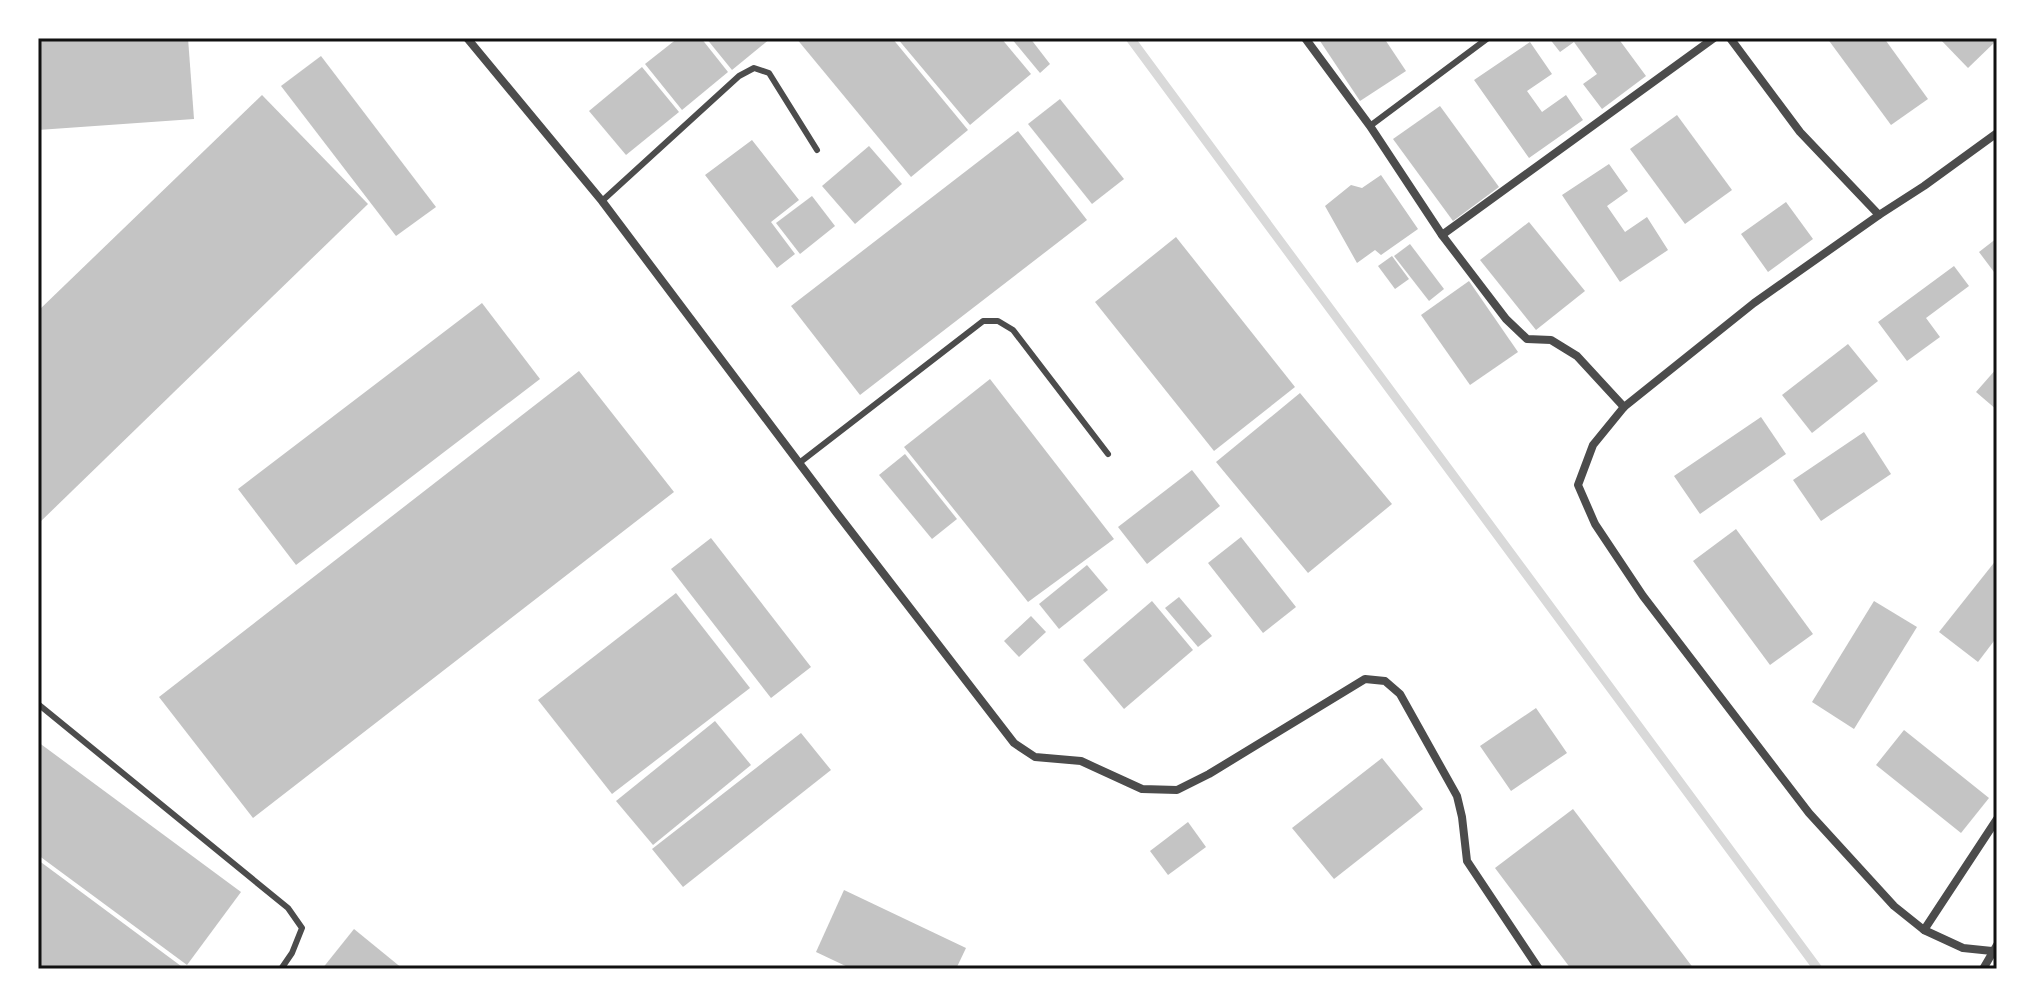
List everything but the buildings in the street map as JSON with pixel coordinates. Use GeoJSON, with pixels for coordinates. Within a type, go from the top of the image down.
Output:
{"type":"FeatureCollection","features":[{"type":"Feature","properties":{"kind":"street"},"geometry":{"type":"LineString","coordinates":[[467,38],[602,201],[1014,743],[1035,757],[1081,761],[1142,789],[1177,790],[1209,774],[1365,679],[1385,681],[1400,694],[1457,796],[1467,861],[1539,969]]}},
{"type":"Feature","properties":{"kind":"street"},"geometry":{"type":"LineString","coordinates":[[1305,38],[1370,126],[1442,235],[1518,333],[1527,339],[1551,340],[1577,356],[1624,407]]}},
{"type":"Feature","properties":{"kind":"street"},"geometry":{"type":"LineString","coordinates":[[1442,235],[1714,38]]}},
{"type":"Feature","properties":{"kind":"street"},"geometry":{"type":"LineString","coordinates":[[1730,38],[1800,132],[1879,215]]}},
{"type":"Feature","properties":{"kind":"street"},"geometry":{"type":"LineString","coordinates":[[1983,969],[1995,948],[1963,948],[1924,930],[1894,906],[1809,813],[1643,596],[1595,524],[1578,485],[1593,445],[1624,407],[1754,303],[1997,133]]}},
{"type":"Feature","properties":{"kind":"street"},"geometry":{"type":"LineString","coordinates":[[1924,930],[1997,819]]}},
{"type":"Feature","properties":{"kind":"lane"},"geometry":{"type":"LineString","coordinates":[[1370,126],[1488,38]]}},
{"type":"Feature","properties":{"kind":"lane"},"geometry":{"type":"LineString","coordinates":[[602,201],[739,76],[754,68],[769,73],[817,150]]}},
{"type":"Feature","properties":{"kind":"lane"},"geometry":{"type":"LineString","coordinates":[[799,463],[983,321],[998,321],[1013,330],[1108,454]]}},
{"type":"Feature","properties":{"kind":"lane"},"geometry":{"type":"LineString","coordinates":[[38,704],[288,908],[302,928],[292,953],[281,969]]}},
{"type":"Feature","properties":{"kind":"waterway"},"geometry":{"type":"LineString","coordinates":[[1130,38],[1818,969]]}}]}
